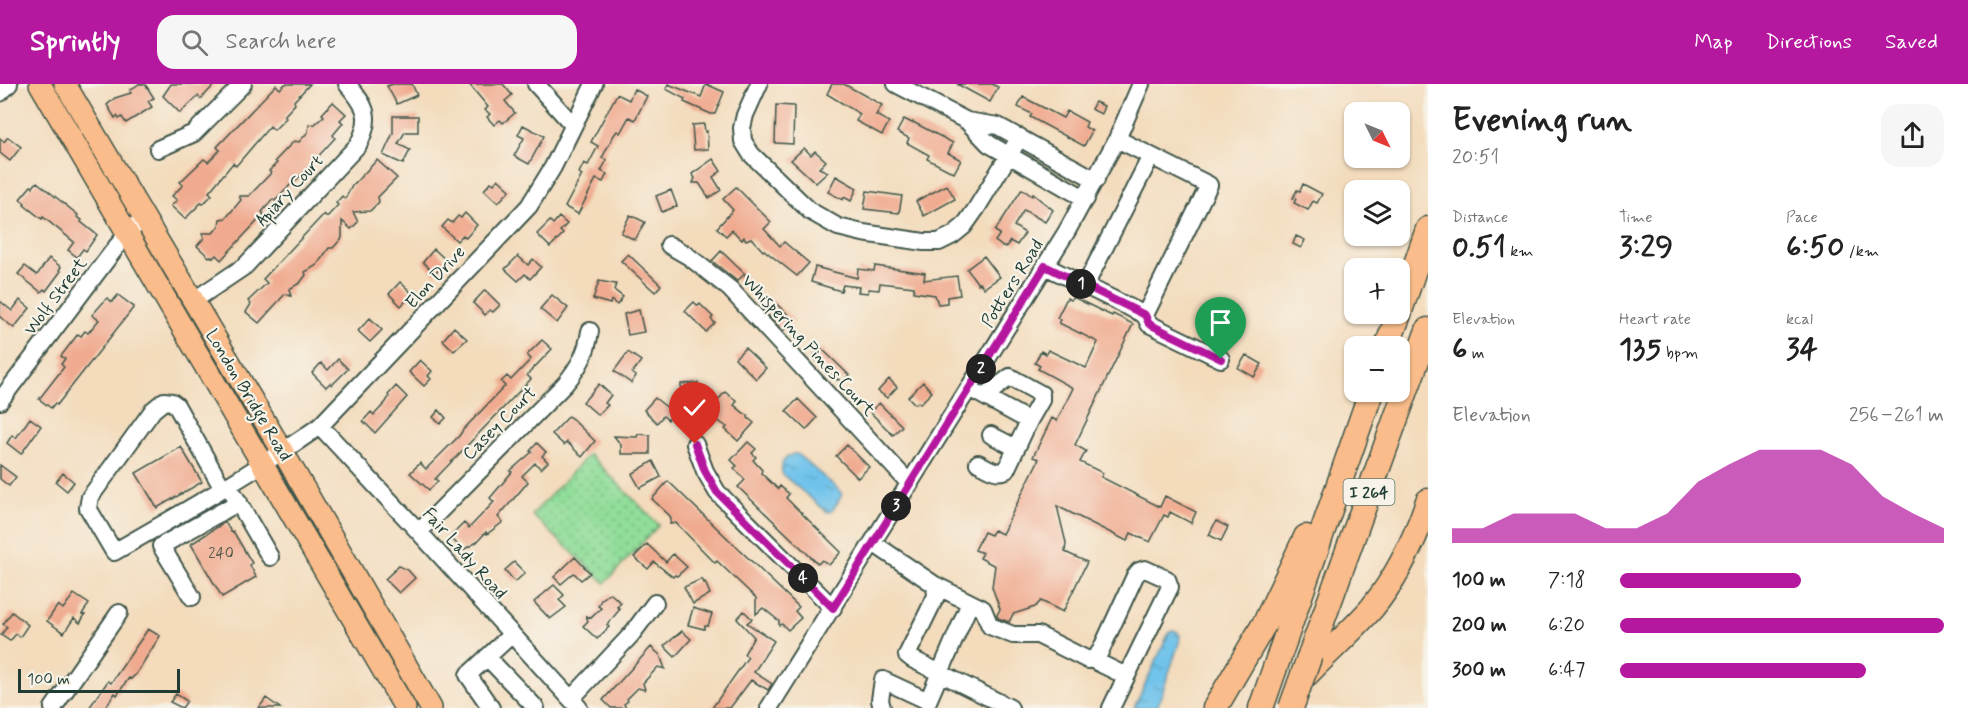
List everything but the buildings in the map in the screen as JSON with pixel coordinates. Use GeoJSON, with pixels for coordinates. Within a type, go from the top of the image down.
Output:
{"type":"FeatureCollection","features":[{"type":"Feature","properties":{"kind":"highway"},"geometry":{"type":"LineString","coordinates":[[1410,281],[1428,229]]}},
{"type":"Feature","properties":{"kind":"highway","name":"I 264"},"geometry":{"type":"LineString","coordinates":[[1291,708],[1428,330]]}},
{"type":"Feature","properties":{"kind":"highway","name":"I 264"},"geometry":{"type":"LineString","coordinates":[[1265,707],[1368,402]]}},
{"type":"Feature","properties":{"kind":"highway"},"geometry":{"type":"LineString","coordinates":[[1215,708],[1266,621],[1308,531],[1350,452]]}},
{"type":"Feature","properties":{"kind":"highway"},"geometry":{"type":"LineString","coordinates":[[1265,707],[1372,607],[1405,558],[1417,534],[1428,501]]}},
{"type":"Feature","properties":{"kind":"main road","name":"London Bridge Road"},"geometry":{"type":"LineString","coordinates":[[40,84],[405,708]]}},
{"type":"Feature","properties":{"kind":"main road","name":"London Bridge Road"},"geometry":{"type":"LineString","coordinates":[[64,84],[283,452],[431,708]]}},
{"type":"Feature","properties":{"kind":"street"},"geometry":{"type":"LineString","coordinates":[[0,93],[9,84]]}},
{"type":"Feature","properties":{"kind":"street"},"geometry":{"type":"LineString","coordinates":[[158,149],[194,133],[243,84]]}},
{"type":"Feature","properties":{"kind":"street","name":"Apiary Court"},"geometry":{"type":"LineString","coordinates":[[193,301],[245,266],[358,145],[363,135],[366,114],[363,103],[347,84]]}},
{"type":"Feature","properties":{"kind":"street"},"geometry":{"type":"LineString","coordinates":[[536,84],[573,125]]}},
{"type":"Feature","properties":{"kind":"street","name":"Elon Drive"},"geometry":{"type":"LineString","coordinates":[[226,487],[320,426],[529,206],[553,167],[594,84]]}},
{"type":"Feature","properties":{"kind":"street"},"geometry":{"type":"LineString","coordinates":[[759,84],[744,115],[743,141],[751,154],[795,198],[820,218],[838,227],[924,242],[939,242],[954,235],[964,226],[976,209],[1020,137]]}},
{"type":"Feature","properties":{"kind":"street"},"geometry":{"type":"LineString","coordinates":[[896,84],[924,90],[967,122],[989,144],[1086,199]]}},
{"type":"Feature","properties":{"kind":"street","name":"Potters Road"},"geometry":{"type":"LineString","coordinates":[[769,708],[1086,199],[1117,139],[1141,84]]}},
{"type":"Feature","properties":{"kind":"street"},"geometry":{"type":"LineString","coordinates":[[967,122],[998,126],[1096,180]]}},
{"type":"Feature","properties":{"kind":"street"},"geometry":{"type":"LineString","coordinates":[[1117,139],[1209,185],[1145,315]]}},
{"type":"Feature","properties":{"kind":"street"},"geometry":{"type":"LineString","coordinates":[[1085,286],[1151,156]]}},
{"type":"Feature","properties":{"kind":"street","name":"Wolf Street"},"geometry":{"type":"LineString","coordinates":[[0,401],[127,234],[144,216]]}},
{"type":"Feature","properties":{"kind":"street","name":"Whispering Pines Court"},"geometry":{"type":"LineString","coordinates":[[669,245],[688,256],[730,289],[910,484]]}},
{"type":"Feature","properties":{"kind":"street"},"geometry":{"type":"LineString","coordinates":[[1045,266],[1145,315],[1149,324],[1221,359]]}},
{"type":"Feature","properties":{"kind":"street","name":"Casey Court"},"geometry":{"type":"LineString","coordinates":[[419,532],[565,384],[578,368],[585,354],[590,331]]}},
{"type":"Feature","properties":{"kind":"street"},"geometry":{"type":"LineString","coordinates":[[978,463],[993,471],[1006,470],[1041,400],[1041,394],[1010,377],[986,396]]}},
{"type":"Feature","properties":{"kind":"street"},"geometry":{"type":"LineString","coordinates":[[969,388],[1029,421]]}},
{"type":"Feature","properties":{"kind":"street"},"geometry":{"type":"LineString","coordinates":[[226,487],[114,552],[88,508],[90,497],[153,411],[164,401],[172,402],[226,487],[239,502],[270,557]]}},
{"type":"Feature","properties":{"kind":"street","name":"Fair Lady Road"},"geometry":{"type":"LineString","coordinates":[[320,426],[575,703]]}},
{"type":"Feature","properties":{"kind":"street"},"geometry":{"type":"LineString","coordinates":[[991,435],[1016,448]]}},
{"type":"Feature","properties":{"kind":"street"},"geometry":{"type":"LineString","coordinates":[[695,444],[705,471],[717,492],[833,608]]}},
{"type":"Feature","properties":{"kind":"street"},"geometry":{"type":"LineString","coordinates":[[192,597],[162,546],[239,502]]}},
{"type":"Feature","properties":{"kind":"street"},"geometry":{"type":"LineString","coordinates":[[873,543],[935,585],[983,609],[990,626],[1013,635],[1038,635],[1085,659],[1091,659],[1126,676]]}},
{"type":"Feature","properties":{"kind":"street"},"geometry":{"type":"LineString","coordinates":[[1091,659],[1100,652],[1139,571],[1145,569],[1167,579],[1170,587],[1111,708]]}},
{"type":"Feature","properties":{"kind":"street"},"geometry":{"type":"LineString","coordinates":[[935,585],[936,596],[907,652],[912,659],[1010,708]]}},
{"type":"Feature","properties":{"kind":"street"},"geometry":{"type":"LineString","coordinates":[[575,703],[655,603]]}},
{"type":"Feature","properties":{"kind":"street"},"geometry":{"type":"LineString","coordinates":[[882,708],[880,700],[884,680],[934,705],[939,673],[970,603]]}},
{"type":"Feature","properties":{"kind":"street"},"geometry":{"type":"LineString","coordinates":[[53,708],[119,613]]}},
{"type":"Feature","properties":{"kind":"street"},"geometry":{"type":"LineString","coordinates":[[491,708],[468,675],[512,634]]}},
{"type":"Feature","properties":{"kind":"street"},"geometry":{"type":"LineString","coordinates":[[487,657],[536,708]]}},
{"type":"Feature","properties":{"kind":"green space"},"geometry":{"type":"Polygon","coordinates":[[[589,454],[659,525],[605,583],[532,515],[589,454]]]}},
{"type":"Feature","properties":{"kind":"water"},"geometry":{"type":"Polygon","coordinates":[[[793,454],[797,454],[839,490],[842,495],[832,511],[827,512],[783,475],[783,462],[793,454]]]}},
{"type":"Feature","properties":{"kind":"water"},"geometry":{"type":"Polygon","coordinates":[[[1177,631],[1180,636],[1179,643],[1157,708],[1134,708],[1169,633],[1177,631]]]}},
{"type":"Feature","properties":{"kind":"route"},"geometry":{"type":"LineString","coordinates":[[695,444],[705,471],[717,492],[833,608],[1045,266],[1145,315],[1149,324],[1221,359]]}}]}
